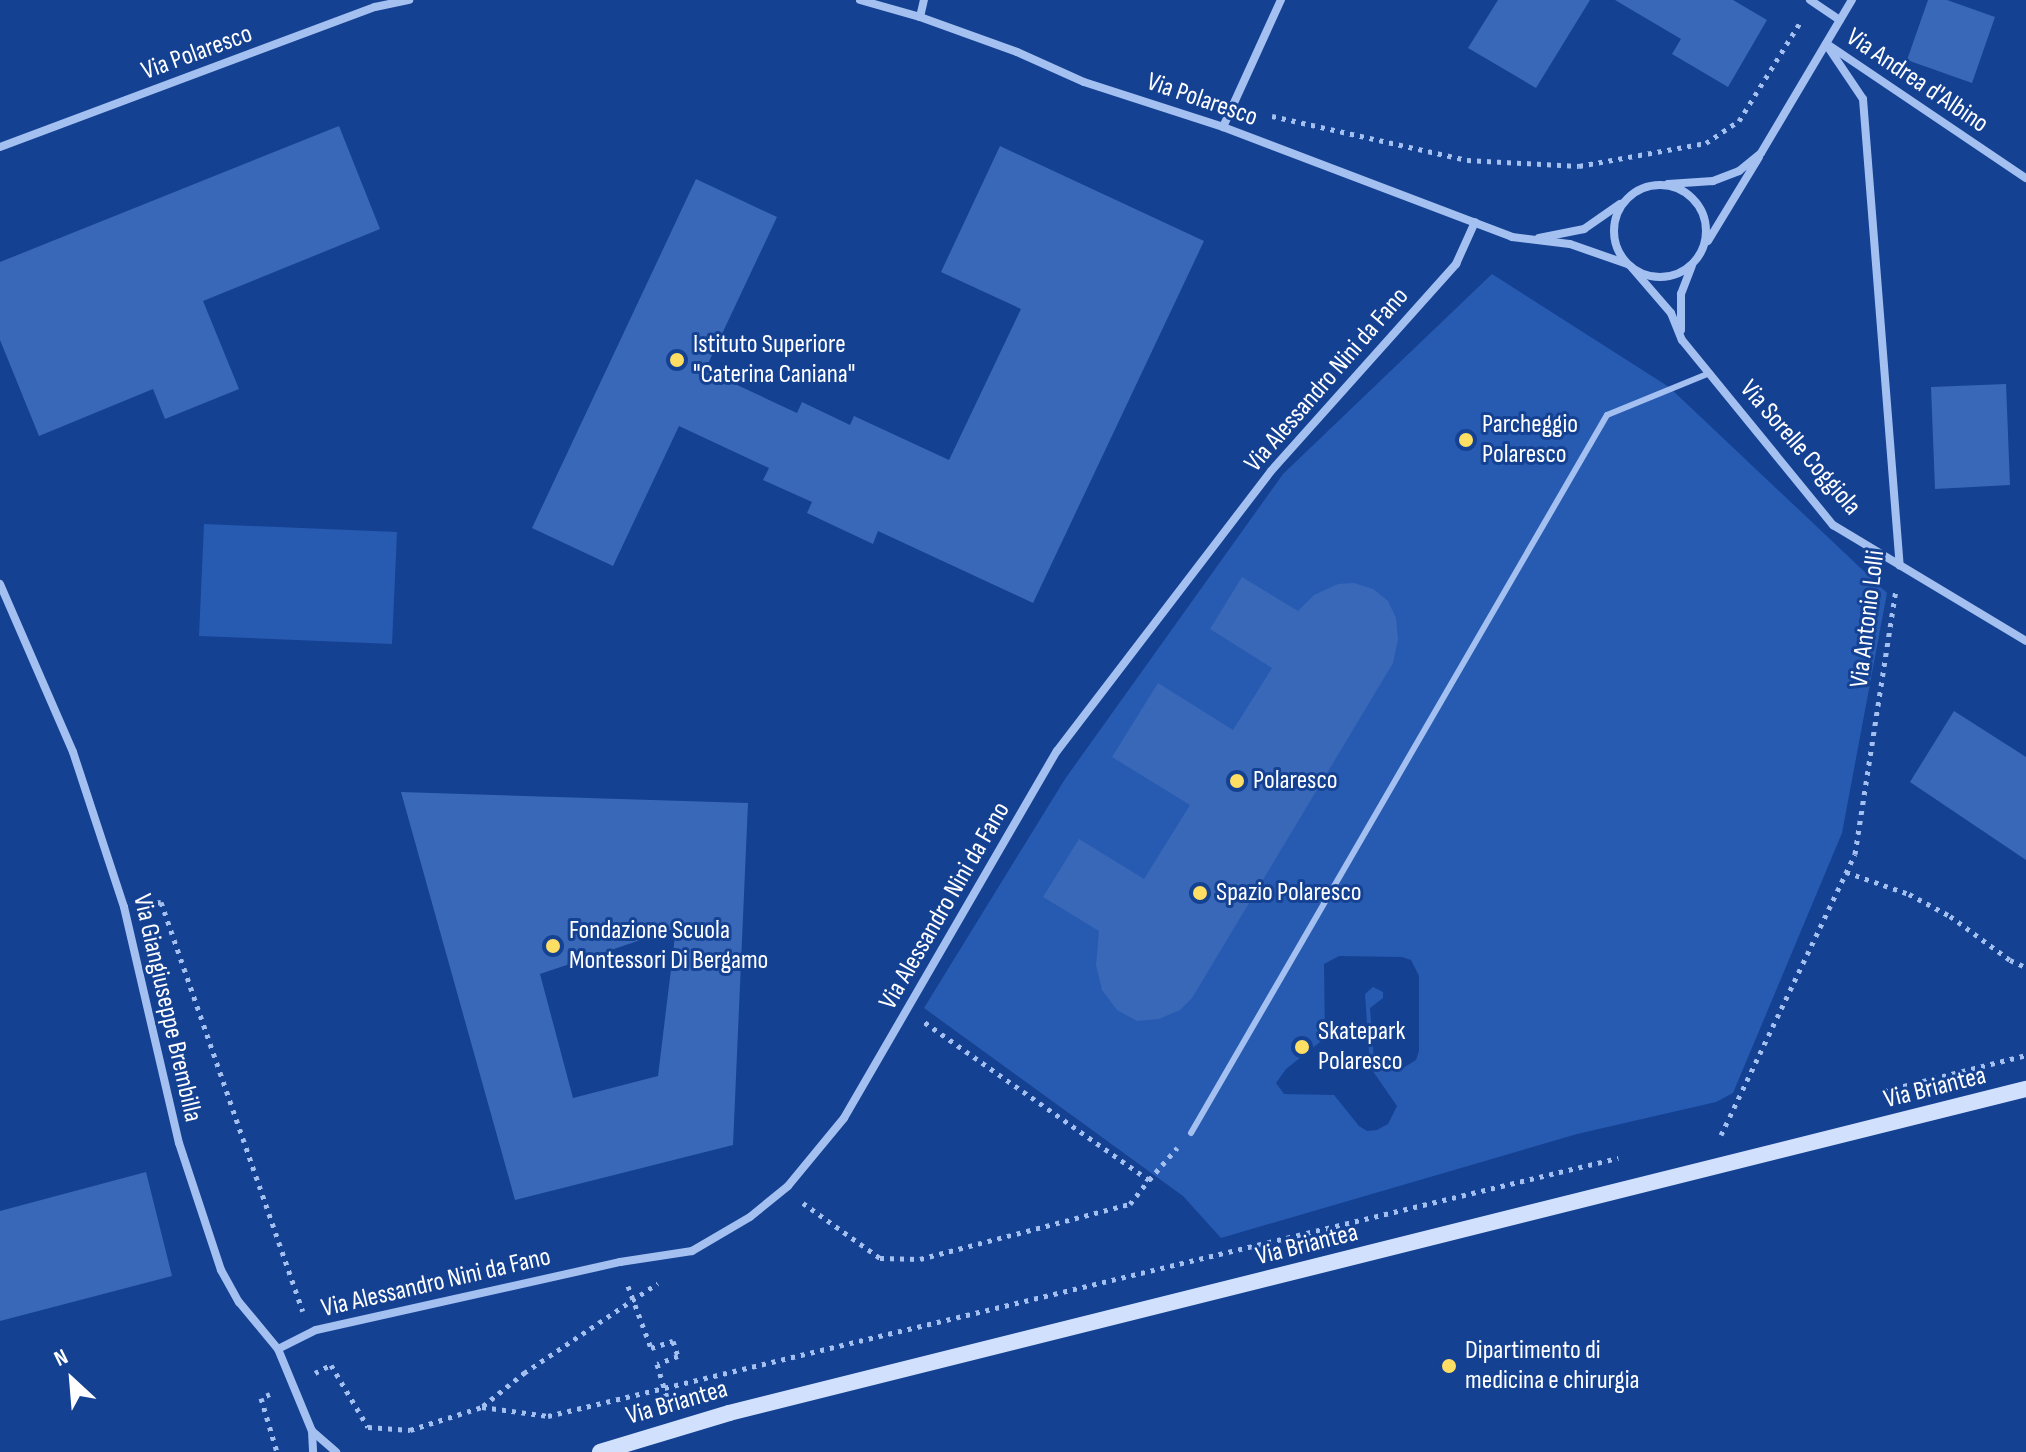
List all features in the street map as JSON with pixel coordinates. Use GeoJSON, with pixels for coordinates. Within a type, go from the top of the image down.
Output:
{"type":"FeatureCollection","features":[{"type":"Feature","properties":{"kind":"main road","name":"Via Briantea"},"geometry":{"type":"LineString","coordinates":[[600,1452],[729,1413],[2026,1089]]}},
{"type":"Feature","properties":{"kind":"street","name":"Via Polaresco"},"geometry":{"type":"LineString","coordinates":[[0,147],[375,7],[409,0]]}},
{"type":"Feature","properties":{"kind":"street","name":"Via Polaresco"},"geometry":{"type":"LineString","coordinates":[[860,0],[920,17],[1017,52],[1084,82],[1223,127],[1512,237],[1570,244],[1644,275],[1670,276],[1682,272],[1698,257]]}},
{"type":"Feature","properties":{"kind":"street"},"geometry":{"type":"LineString","coordinates":[[920,17],[924,0]]}},
{"type":"Feature","properties":{"kind":"street"},"geometry":{"type":"LineString","coordinates":[[1223,127],[1281,0]]}},
{"type":"Feature","properties":{"kind":"street","name":"Via Polaresco"},"geometry":{"type":"LineString","coordinates":[[1530,239],[1567,235],[1584,229],[1643,187],[1713,181],[1739,171],[1761,153],[1852,0]]}},
{"type":"Feature","properties":{"kind":"street"},"geometry":{"type":"LineString","coordinates":[[1812,1],[1840,20]]}},
{"type":"Feature","properties":{"kind":"street","name":"Via Andrea d'Albino"},"geometry":{"type":"LineString","coordinates":[[1826,44],[2026,178]]}},
{"type":"Feature","properties":{"kind":"street","name":"Via Antonio Lolli"},"geometry":{"type":"LineString","coordinates":[[1826,44],[1863,99],[1900,566]]}},
{"type":"Feature","properties":{"kind":"street"},"geometry":{"type":"LineString","coordinates":[[1682,340],[1681,294],[1698,257],[1761,153]]}},
{"type":"Feature","properties":{"kind":"street"},"geometry":{"type":"LineString","coordinates":[[1663,184],[1686,192],[1698,204],[1706,227],[1698,257]]}},
{"type":"Feature","properties":{"kind":"street"},"geometry":{"type":"LineString","coordinates":[[1630,195],[1614,220],[1613,235],[1630,267]]}},
{"type":"Feature","properties":{"kind":"street","name":"Via Alessandro Nini da Fano"},"geometry":{"type":"LineString","coordinates":[[278,1349],[316,1330],[620,1262],[692,1251],[750,1217],[788,1186],[844,1118],[1057,751],[1271,471],[1456,264],[1475,222]]}},
{"type":"Feature","properties":{"kind":"street","name":"Via Sorelle Coggiola"},"geometry":{"type":"LineString","coordinates":[[1630,267],[1671,313],[1682,340],[1833,525],[2026,641]]}},
{"type":"Feature","properties":{"kind":"street","name":"Via Giangiuseppe Brembilla"},"geometry":{"type":"LineString","coordinates":[[0,584],[73,752],[124,907],[179,1143],[221,1270],[239,1302],[278,1349],[312,1431],[313,1452]]}},
{"type":"Feature","properties":{"kind":"street","name":"Via Giangiuseppe Brembilla"},"geometry":{"type":"LineString","coordinates":[[312,1431],[336,1452]]}},
{"type":"Feature","properties":{"kind":"lane"},"geometry":{"type":"LineString","coordinates":[[1191,1133],[1607,415],[1710,373]]}},
{"type":"Feature","properties":{"kind":"path"},"geometry":{"type":"LineString","coordinates":[[1234,107],[1467,160],[1579,166],[1692,146],[1706,143],[1739,121],[1812,1]]}},
{"type":"Feature","properties":{"kind":"path","name":"Via Antonio Lolli"},"geometry":{"type":"LineString","coordinates":[[1722,1133],[1855,854],[1900,566]]}},
{"type":"Feature","properties":{"kind":"path"},"geometry":{"type":"LineString","coordinates":[[1846,872],[1909,894],[1950,916],[2010,960],[2026,967]]}},
{"type":"Feature","properties":{"kind":"path"},"geometry":{"type":"LineString","coordinates":[[124,907],[161,902],[299,1304],[368,1427],[410,1430],[482,1407],[524,1373],[633,1297],[672,1275]]}},
{"type":"Feature","properties":{"kind":"path"},"geometry":{"type":"LineString","coordinates":[[907,1010],[1149,1180],[1147,1183]]}},
{"type":"Feature","properties":{"kind":"path"},"geometry":{"type":"LineString","coordinates":[[1874,1094],[2026,1055]]}},
{"type":"Feature","properties":{"kind":"path"},"geometry":{"type":"LineString","coordinates":[[1707,1136],[1738,1129]]}},
{"type":"Feature","properties":{"kind":"path"},"geometry":{"type":"LineString","coordinates":[[790,1210],[803,1203],[880,1258],[920,1259],[1130,1204],[1191,1133]]}},
{"type":"Feature","properties":{"kind":"path"},"geometry":{"type":"LineString","coordinates":[[482,1407],[548,1416],[1630,1155]]}},
{"type":"Feature","properties":{"kind":"path"},"geometry":{"type":"LineString","coordinates":[[620,1262],[651,1348],[673,1341],[678,1356],[657,1364]]}},
{"type":"Feature","properties":{"kind":"path"},"geometry":{"type":"LineString","coordinates":[[277,1452],[261,1398],[331,1365]]}},
{"type":"Feature","properties":{"kind":"shaded area","name":"Spazio Polaresco"},"geometry":{"type":"Polygon","coordinates":[[[1492,274],[1669,387],[1887,593],[1842,833],[1733,1093],[1716,1102],[1577,1134],[1221,1238],[1183,1196],[924,1008],[1065,779],[1283,474],[1492,274]],[[1339,956],[1324,964],[1325,1038],[1286,1069],[1276,1083],[1284,1094],[1334,1095],[1359,1126],[1367,1131],[1388,1124],[1397,1106],[1370,1067],[1365,994],[1373,987],[1383,992],[1383,998],[1370,1008],[1374,1060],[1388,1070],[1398,1071],[1416,1060],[1419,1051],[1419,976],[1411,960],[1402,957],[1339,956]]]}},
{"type":"Feature","properties":{"kind":"shaded area"},"geometry":{"type":"Polygon","coordinates":[[[204,524],[397,532],[392,644],[199,636],[204,524]]]}},
{"type":"Feature","properties":{"kind":"building"},"geometry":{"type":"Polygon","coordinates":[[[1498,0],[1590,0],[1536,88],[1468,48],[1498,0]]]}},
{"type":"Feature","properties":{"kind":"building"},"geometry":{"type":"Polygon","coordinates":[[[1615,0],[1733,0],[1767,20],[1728,87],[1672,54],[1681,39],[1615,0]]]}},
{"type":"Feature","properties":{"kind":"building"},"geometry":{"type":"Polygon","coordinates":[[[1928,0],[1947,0],[1995,17],[1972,83],[1907,60],[1928,0]]]}},
{"type":"Feature","properties":{"kind":"building"},"geometry":{"type":"Polygon","coordinates":[[[339,126],[380,229],[203,301],[239,389],[165,419],[153,389],[39,436],[0,340],[0,262],[339,126]]]}},
{"type":"Feature","properties":{"kind":"building"},"geometry":{"type":"Polygon","coordinates":[[[1000,146],[1204,241],[1033,603],[878,531],[873,544],[807,513],[812,502],[763,480],[769,468],[679,426],[613,566],[532,528],[696,179],[777,217],[705,370],[797,413],[802,402],[850,425],[854,416],[949,460],[1021,309],[941,272],[1000,146]]]}},
{"type":"Feature","properties":{"kind":"building"},"geometry":{"type":"Polygon","coordinates":[[[2006,384],[2010,485],[1935,489],[1931,387],[2006,384]]]}},
{"type":"Feature","properties":{"kind":"building","name":"Polaresco"},"geometry":{"type":"Polygon","coordinates":[[[1242,577],[1298,611],[1314,595],[1338,584],[1354,583],[1373,589],[1388,601],[1396,618],[1398,639],[1393,663],[1192,998],[1180,1010],[1159,1019],[1137,1021],[1117,1010],[1102,990],[1096,965],[1099,931],[1043,897],[1079,839],[1144,879],[1190,805],[1112,757],[1158,683],[1233,730],[1272,668],[1210,629],[1242,577]]]}},
{"type":"Feature","properties":{"kind":"building"},"geometry":{"type":"Polygon","coordinates":[[[1954,711],[2026,757],[2026,860],[1910,782],[1954,711]]]}},
{"type":"Feature","properties":{"kind":"building"},"geometry":{"type":"Polygon","coordinates":[[[401,792],[748,803],[733,1145],[515,1200],[401,792]],[[676,928],[540,974],[573,1098],[658,1076],[676,928]]]}},
{"type":"Feature","properties":{"kind":"building"},"geometry":{"type":"Polygon","coordinates":[[[146,1172],[172,1276],[0,1321],[0,1211],[146,1172]]]}},
{"type":"Feature","properties":{"kind":"place","name":"Istituto Superiore \"Caterina Caniana\""},"geometry":{"type":"Point","coordinates":[677,360]}},
{"type":"Feature","properties":{"kind":"place","name":"Parcheggio Polaresco"},"geometry":{"type":"Point","coordinates":[1466,440]}},
{"type":"Feature","properties":{"kind":"place","name":"Polaresco"},"geometry":{"type":"Point","coordinates":[1237,781]}},
{"type":"Feature","properties":{"kind":"place","name":"Spazio Polaresco"},"geometry":{"type":"Point","coordinates":[1200,893]}},
{"type":"Feature","properties":{"kind":"place","name":"Fondazione Scuola Montessori Di Bergamo"},"geometry":{"type":"Point","coordinates":[553,946]}},
{"type":"Feature","properties":{"kind":"place","name":"Skatepark Polaresco"},"geometry":{"type":"Point","coordinates":[1302,1047]}},
{"type":"Feature","properties":{"kind":"place","name":"Dipartimento di medicina e chirurgia"},"geometry":{"type":"Point","coordinates":[1449,1366]}}]}
